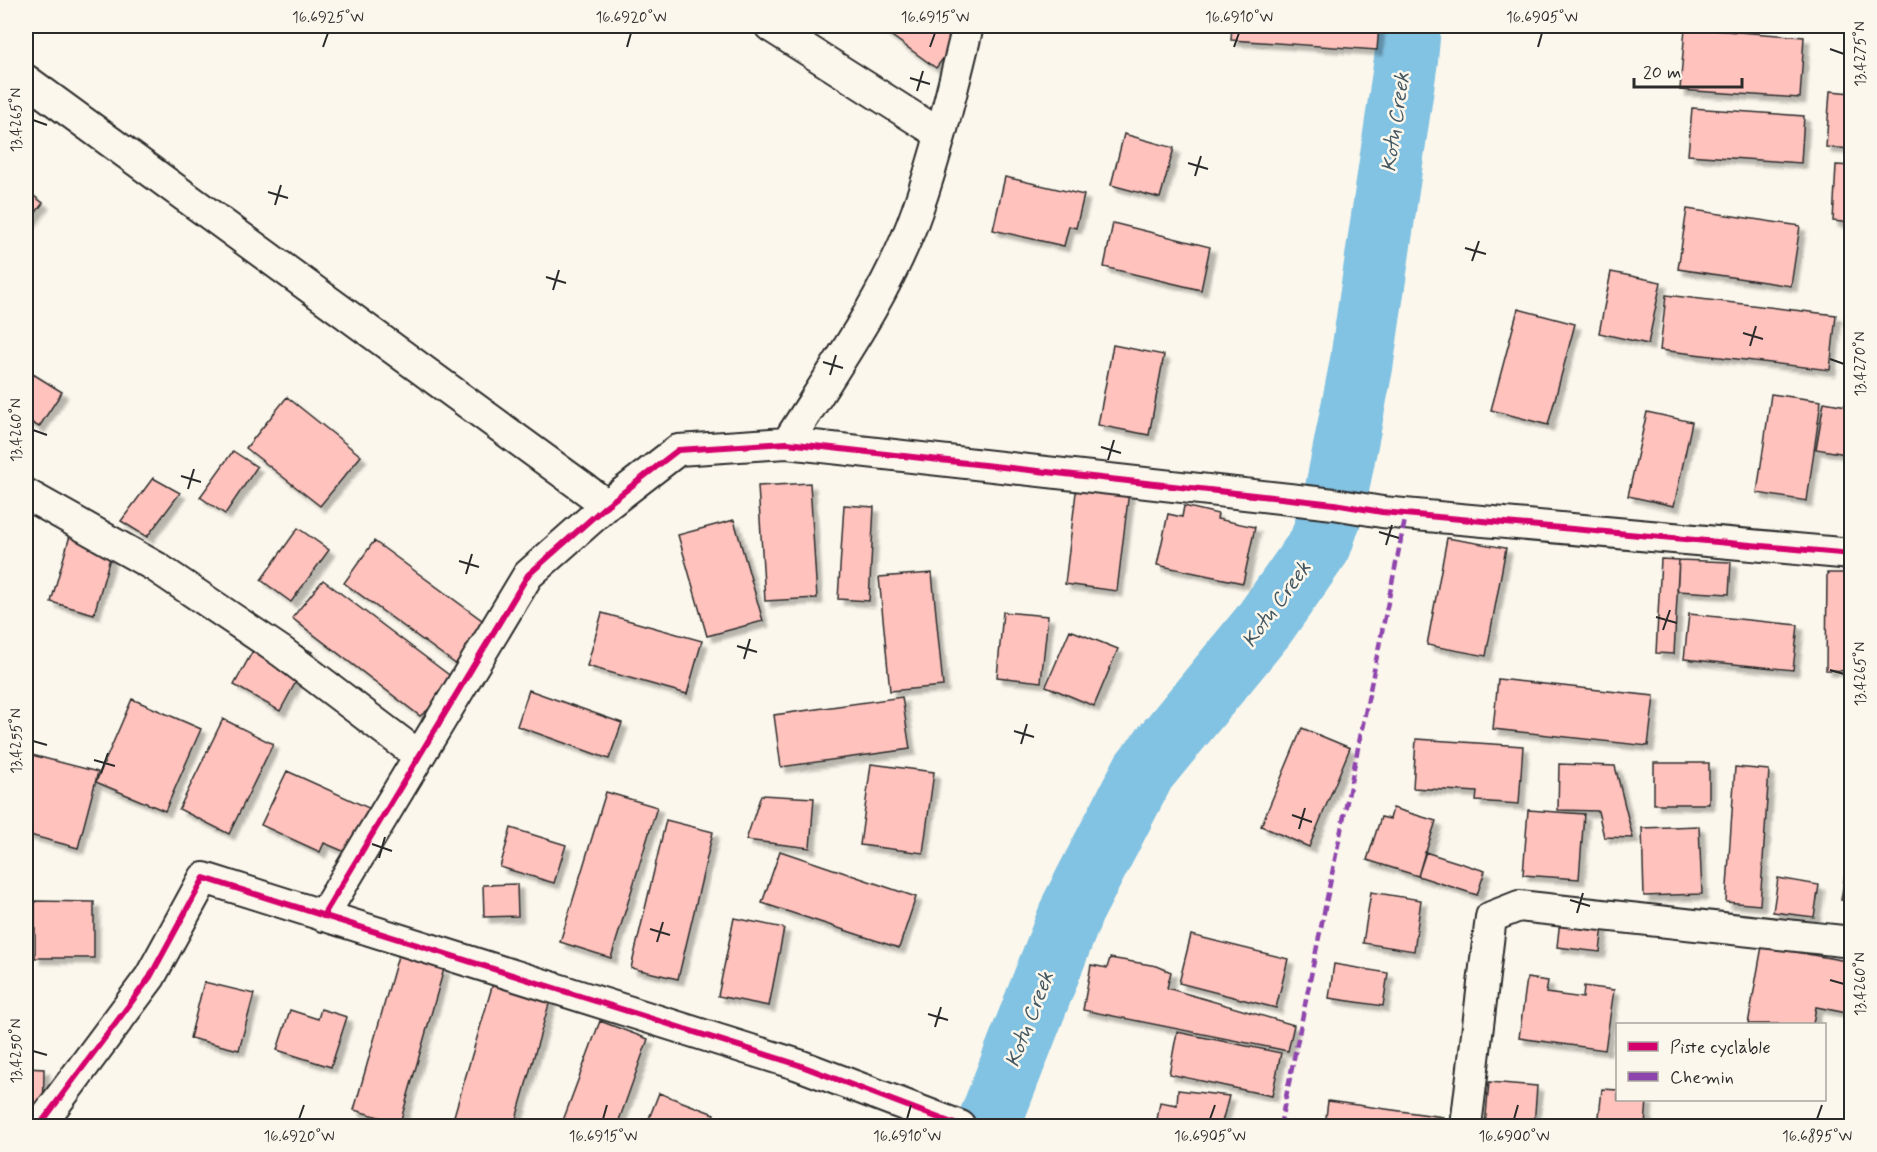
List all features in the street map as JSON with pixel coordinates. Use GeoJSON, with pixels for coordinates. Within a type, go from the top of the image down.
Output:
{"type":"FeatureCollection","features":[{"type":"Feature","properties":{"kind":"street"},"geometry":{"type":"LineString","coordinates":[[770,26],[940,134]]}},
{"type":"Feature","properties":{"kind":"street"},"geometry":{"type":"LineString","coordinates":[[787,443],[840,360],[894,266],[917,212],[968,26]]}},
{"type":"Feature","properties":{"kind":"street"},"geometry":{"type":"LineString","coordinates":[[26,80],[607,506]]}},
{"type":"Feature","properties":{"kind":"street"},"geometry":{"type":"LineString","coordinates":[[324,916],[418,755],[528,575],[607,506],[678,450],[787,443],[1334,504],[1382,512],[1851,554]]}},
{"type":"Feature","properties":{"kind":"street"},"geometry":{"type":"LineString","coordinates":[[26,494],[156,567],[282,652],[418,755]]}},
{"type":"Feature","properties":{"kind":"street"},"geometry":{"type":"LineString","coordinates":[[39,1126],[150,977],[204,878],[799,1065],[960,1126]]}},
{"type":"Feature","properties":{"kind":"street"},"geometry":{"type":"LineString","coordinates":[[1466,1126],[1491,917],[1519,906],[1851,942]]}},
{"type":"Feature","properties":{"kind":"building"},"geometry":{"type":"Polygon","coordinates":[[[878,26],[954,26],[963,32],[936,68],[878,26]]]}},
{"type":"Feature","properties":{"kind":"building"},"geometry":{"type":"Polygon","coordinates":[[[1232,26],[1379,26],[1377,50],[1231,40],[1232,26]]]}},
{"type":"Feature","properties":{"kind":"building"},"geometry":{"type":"Polygon","coordinates":[[[1685,28],[1804,37],[1800,98],[1680,90],[1685,28]]]}},
{"type":"Feature","properties":{"kind":"building"},"geometry":{"type":"Polygon","coordinates":[[[1830,91],[1852,93],[1852,149],[1826,147],[1830,91]]]}},
{"type":"Feature","properties":{"kind":"building"},"geometry":{"type":"Polygon","coordinates":[[[1692,108],[1804,116],[1801,163],[1688,155],[1692,108]]]}},
{"type":"Feature","properties":{"kind":"building"},"geometry":{"type":"Polygon","coordinates":[[[1124,134],[1174,148],[1160,198],[1111,185],[1124,134]]]}},
{"type":"Feature","properties":{"kind":"building"},"geometry":{"type":"Polygon","coordinates":[[[1836,165],[1852,166],[1852,223],[1833,221],[1836,165]]]}},
{"type":"Feature","properties":{"kind":"building"},"geometry":{"type":"Polygon","coordinates":[[[1005,177],[1084,195],[1076,228],[1069,226],[1064,246],[993,230],[1005,177]]]}},
{"type":"Feature","properties":{"kind":"building"},"geometry":{"type":"Polygon","coordinates":[[[26,190],[43,203],[26,226],[26,190]]]}},
{"type":"Feature","properties":{"kind":"building"},"geometry":{"type":"Polygon","coordinates":[[[1687,209],[1800,226],[1791,286],[1678,269],[1687,209]]]}},
{"type":"Feature","properties":{"kind":"building"},"geometry":{"type":"Polygon","coordinates":[[[1113,223],[1210,247],[1201,290],[1104,267],[1113,223]]]}},
{"type":"Feature","properties":{"kind":"building"},"geometry":{"type":"Polygon","coordinates":[[[1611,272],[1661,282],[1648,344],[1599,333],[1611,272]]]}},
{"type":"Feature","properties":{"kind":"building"},"geometry":{"type":"Polygon","coordinates":[[[1666,295],[1836,315],[1830,370],[1660,350],[1666,295]]]}},
{"type":"Feature","properties":{"kind":"building"},"geometry":{"type":"Polygon","coordinates":[[[1518,309],[1575,324],[1548,425],[1491,410],[1518,309]]]}},
{"type":"Feature","properties":{"kind":"building"},"geometry":{"type":"Polygon","coordinates":[[[1113,345],[1164,355],[1149,435],[1098,425],[1113,345]]]}},
{"type":"Feature","properties":{"kind":"building"},"geometry":{"type":"Polygon","coordinates":[[[33,374],[62,392],[39,427],[26,419],[26,386],[33,374]]]}},
{"type":"Feature","properties":{"kind":"building"},"geometry":{"type":"Polygon","coordinates":[[[1771,394],[1821,401],[1807,501],[1757,493],[1771,394]]]}},
{"type":"Feature","properties":{"kind":"building"},"geometry":{"type":"Polygon","coordinates":[[[287,397],[361,456],[320,506],[246,448],[287,397]]]}},
{"type":"Feature","properties":{"kind":"building"},"geometry":{"type":"Polygon","coordinates":[[[1824,402],[1852,407],[1852,455],[1816,449],[1824,402]]]}},
{"type":"Feature","properties":{"kind":"building"},"geometry":{"type":"Polygon","coordinates":[[[1647,412],[1692,422],[1674,506],[1628,496],[1647,412]]]}},
{"type":"Feature","properties":{"kind":"building"},"geometry":{"type":"Polygon","coordinates":[[[233,451],[257,467],[225,514],[200,497],[233,451]]]}},
{"type":"Feature","properties":{"kind":"building"},"geometry":{"type":"Polygon","coordinates":[[[153,478],[180,493],[147,537],[121,521],[153,478]]]}},
{"type":"Feature","properties":{"kind":"building"},"geometry":{"type":"Polygon","coordinates":[[[810,483],[817,598],[765,601],[758,486],[810,483]]]}},
{"type":"Feature","properties":{"kind":"building"},"geometry":{"type":"Polygon","coordinates":[[[1077,484],[1129,491],[1117,591],[1065,584],[1077,484]]]}},
{"type":"Feature","properties":{"kind":"building"},"geometry":{"type":"Polygon","coordinates":[[[844,505],[874,507],[869,601],[838,599],[844,505]]]}},
{"type":"Feature","properties":{"kind":"building"},"geometry":{"type":"Polygon","coordinates":[[[1184,506],[1218,514],[1217,519],[1255,527],[1243,583],[1157,565],[1168,514],[1182,517],[1184,506]]]}},
{"type":"Feature","properties":{"kind":"building"},"geometry":{"type":"Polygon","coordinates":[[[734,520],[763,621],[707,636],[678,535],[734,520]]]}},
{"type":"Feature","properties":{"kind":"building"},"geometry":{"type":"Polygon","coordinates":[[[298,528],[329,550],[291,602],[261,580],[298,528]]]}},
{"type":"Feature","properties":{"kind":"building"},"geometry":{"type":"Polygon","coordinates":[[[71,532],[114,544],[94,614],[51,602],[71,532]]]}},
{"type":"Feature","properties":{"kind":"building"},"geometry":{"type":"Polygon","coordinates":[[[1447,538],[1506,548],[1486,656],[1427,645],[1447,538]]]}},
{"type":"Feature","properties":{"kind":"building"},"geometry":{"type":"Polygon","coordinates":[[[374,541],[494,629],[464,670],[344,583],[374,541]]]}},
{"type":"Feature","properties":{"kind":"building"},"geometry":{"type":"Polygon","coordinates":[[[1661,559],[1679,560],[1674,654],[1656,653],[1661,559]]]}},
{"type":"Feature","properties":{"kind":"building"},"geometry":{"type":"Polygon","coordinates":[[[1679,560],[1731,562],[1729,594],[1677,591],[1679,560]]]}},
{"type":"Feature","properties":{"kind":"building"},"geometry":{"type":"Polygon","coordinates":[[[932,573],[943,686],[890,691],[879,577],[932,573]]]}},
{"type":"Feature","properties":{"kind":"building"},"geometry":{"type":"Polygon","coordinates":[[[1827,573],[1852,573],[1852,671],[1826,670],[1827,573]]]}},
{"type":"Feature","properties":{"kind":"building"},"geometry":{"type":"Polygon","coordinates":[[[323,580],[461,684],[420,716],[292,618],[323,580]]]}},
{"type":"Feature","properties":{"kind":"building"},"geometry":{"type":"Polygon","coordinates":[[[1003,612],[1048,616],[1041,682],[997,677],[1003,612]]]}},
{"type":"Feature","properties":{"kind":"building"},"geometry":{"type":"Polygon","coordinates":[[[602,613],[702,641],[687,694],[587,666],[602,613]]]}},
{"type":"Feature","properties":{"kind":"building"},"geometry":{"type":"Polygon","coordinates":[[[1689,614],[1798,625],[1793,670],[1684,659],[1689,614]]]}},
{"type":"Feature","properties":{"kind":"building"},"geometry":{"type":"Polygon","coordinates":[[[266,627],[312,652],[280,711],[234,685],[266,627]]]}},
{"type":"Feature","properties":{"kind":"building"},"geometry":{"type":"Polygon","coordinates":[[[1070,630],[1118,649],[1094,706],[1046,686],[1070,630]]]}},
{"type":"Feature","properties":{"kind":"building"},"geometry":{"type":"Polygon","coordinates":[[[1498,679],[1654,696],[1648,746],[1493,729],[1498,679]]]}},
{"type":"Feature","properties":{"kind":"building"},"geometry":{"type":"Polygon","coordinates":[[[529,690],[622,723],[609,759],[517,726],[529,690]]]}},
{"type":"Feature","properties":{"kind":"building"},"geometry":{"type":"Polygon","coordinates":[[[902,697],[910,749],[781,767],[774,715],[902,697]]]}},
{"type":"Feature","properties":{"kind":"building"},"geometry":{"type":"Polygon","coordinates":[[[132,699],[201,729],[165,811],[96,782],[132,699]]]}},
{"type":"Feature","properties":{"kind":"building"},"geometry":{"type":"Polygon","coordinates":[[[223,719],[273,744],[229,834],[179,809],[223,719]]]}},
{"type":"Feature","properties":{"kind":"building"},"geometry":{"type":"Polygon","coordinates":[[[1302,728],[1350,748],[1309,847],[1261,826],[1302,728]]]}},
{"type":"Feature","properties":{"kind":"building"},"geometry":{"type":"Polygon","coordinates":[[[1416,739],[1523,746],[1519,804],[1476,801],[1477,792],[1413,788],[1416,739]]]}},
{"type":"Feature","properties":{"kind":"building"},"geometry":{"type":"Polygon","coordinates":[[[28,754],[98,772],[78,848],[26,834],[28,754]]]}},
{"type":"Feature","properties":{"kind":"building"},"geometry":{"type":"Polygon","coordinates":[[[1654,763],[1709,763],[1709,804],[1654,804],[1654,763]]]}},
{"type":"Feature","properties":{"kind":"building"},"geometry":{"type":"Polygon","coordinates":[[[871,764],[934,772],[923,853],[860,845],[871,764]]]}},
{"type":"Feature","properties":{"kind":"building"},"geometry":{"type":"Polygon","coordinates":[[[1559,764],[1615,766],[1633,838],[1604,837],[1598,811],[1558,810],[1559,764]]]}},
{"type":"Feature","properties":{"kind":"building"},"geometry":{"type":"Polygon","coordinates":[[[1735,767],[1769,770],[1760,905],[1726,902],[1735,767]]]}},
{"type":"Feature","properties":{"kind":"building"},"geometry":{"type":"Polygon","coordinates":[[[287,771],[371,809],[350,854],[324,843],[320,852],[261,825],[287,771]]]}},
{"type":"Feature","properties":{"kind":"building"},"geometry":{"type":"Polygon","coordinates":[[[606,792],[657,807],[611,958],[560,942],[606,792]]]}},
{"type":"Feature","properties":{"kind":"building"},"geometry":{"type":"Polygon","coordinates":[[[761,795],[814,798],[810,848],[746,840],[761,795]]]}},
{"type":"Feature","properties":{"kind":"building"},"geometry":{"type":"Polygon","coordinates":[[[1393,808],[1436,821],[1418,876],[1367,860],[1381,817],[1390,819],[1393,808]]]}},
{"type":"Feature","properties":{"kind":"building"},"geometry":{"type":"Polygon","coordinates":[[[1528,810],[1584,814],[1579,879],[1523,875],[1528,810]]]}},
{"type":"Feature","properties":{"kind":"building"},"geometry":{"type":"Polygon","coordinates":[[[666,820],[713,832],[678,979],[631,968],[666,820]]]}},
{"type":"Feature","properties":{"kind":"building"},"geometry":{"type":"Polygon","coordinates":[[[1699,826],[1702,894],[1644,896],[1642,828],[1699,826]]]}},
{"type":"Feature","properties":{"kind":"building"},"geometry":{"type":"Polygon","coordinates":[[[511,828],[566,845],[554,883],[500,867],[511,828]]]}},
{"type":"Feature","properties":{"kind":"building"},"geometry":{"type":"Polygon","coordinates":[[[1850,843],[1852,843],[1852,901],[1841,900],[1850,843]]]}},
{"type":"Feature","properties":{"kind":"building"},"geometry":{"type":"Polygon","coordinates":[[[780,851],[916,897],[899,948],[762,903],[780,851]]]}},
{"type":"Feature","properties":{"kind":"building"},"geometry":{"type":"Polygon","coordinates":[[[1425,852],[1485,871],[1477,895],[1418,876],[1425,852]]]}},
{"type":"Feature","properties":{"kind":"building"},"geometry":{"type":"Polygon","coordinates":[[[1778,878],[1819,885],[1814,917],[1773,912],[1778,878]]]}},
{"type":"Feature","properties":{"kind":"building"},"geometry":{"type":"Polygon","coordinates":[[[517,884],[518,916],[484,917],[483,885],[517,884]]]}},
{"type":"Feature","properties":{"kind":"building"},"geometry":{"type":"Polygon","coordinates":[[[1371,892],[1421,900],[1414,951],[1363,943],[1371,892]]]}},
{"type":"Feature","properties":{"kind":"building"},"geometry":{"type":"Polygon","coordinates":[[[35,901],[94,902],[94,958],[35,958],[35,901]]]}},
{"type":"Feature","properties":{"kind":"building"},"geometry":{"type":"Polygon","coordinates":[[[734,918],[784,928],[769,1006],[718,996],[734,918]]]}},
{"type":"Feature","properties":{"kind":"building"},"geometry":{"type":"Polygon","coordinates":[[[1560,920],[1603,925],[1600,952],[1557,947],[1560,920]]]}},
{"type":"Feature","properties":{"kind":"building"},"geometry":{"type":"Polygon","coordinates":[[[1191,935],[1288,959],[1276,1008],[1179,983],[1191,935]]]}},
{"type":"Feature","properties":{"kind":"building"},"geometry":{"type":"Polygon","coordinates":[[[1762,946],[1852,962],[1852,1014],[1816,1007],[1813,1023],[1748,1023],[1762,946]]]}},
{"type":"Feature","properties":{"kind":"building"},"geometry":{"type":"Polygon","coordinates":[[[398,956],[444,969],[400,1123],[354,1110],[398,956]]]}},
{"type":"Feature","properties":{"kind":"building"},"geometry":{"type":"Polygon","coordinates":[[[1110,958],[1157,966],[1171,972],[1167,988],[1294,1025],[1288,1051],[1083,1010],[1091,965],[1107,968],[1110,958]]]}},
{"type":"Feature","properties":{"kind":"building"},"geometry":{"type":"Polygon","coordinates":[[[1334,964],[1388,973],[1383,1006],[1329,998],[1334,964]]]}},
{"type":"Feature","properties":{"kind":"building"},"geometry":{"type":"Polygon","coordinates":[[[1527,978],[1548,981],[1546,993],[1583,998],[1584,986],[1614,990],[1605,1050],[1519,1038],[1527,978]]]}},
{"type":"Feature","properties":{"kind":"building"},"geometry":{"type":"Polygon","coordinates":[[[494,980],[551,997],[514,1126],[487,1126],[454,1116],[494,980]]]}},
{"type":"Feature","properties":{"kind":"building"},"geometry":{"type":"Polygon","coordinates":[[[204,982],[254,994],[239,1050],[190,1038],[204,982]]]}},
{"type":"Feature","properties":{"kind":"building"},"geometry":{"type":"Polygon","coordinates":[[[321,1009],[347,1017],[331,1067],[277,1050],[290,1010],[318,1019],[321,1009]]]}},
{"type":"Feature","properties":{"kind":"building"},"geometry":{"type":"Polygon","coordinates":[[[600,1021],[648,1039],[617,1126],[561,1126],[600,1021]]]}},
{"type":"Feature","properties":{"kind":"building"},"geometry":{"type":"Polygon","coordinates":[[[1177,1032],[1281,1053],[1272,1096],[1169,1074],[1177,1032]]]}},
{"type":"Feature","properties":{"kind":"building"},"geometry":{"type":"Polygon","coordinates":[[[26,1068],[44,1069],[43,1126],[26,1126],[26,1068]]]}},
{"type":"Feature","properties":{"kind":"building"},"geometry":{"type":"Polygon","coordinates":[[[1489,1082],[1537,1086],[1534,1126],[1485,1126],[1489,1082]]]}},
{"type":"Feature","properties":{"kind":"building"},"geometry":{"type":"Polygon","coordinates":[[[1602,1089],[1616,1090],[1616,1101],[1647,1101],[1645,1126],[1598,1126],[1602,1089]]]}},
{"type":"Feature","properties":{"kind":"building"},"geometry":{"type":"Polygon","coordinates":[[[1178,1090],[1229,1096],[1221,1126],[1156,1126],[1160,1102],[1177,1105],[1178,1090]]]}},
{"type":"Feature","properties":{"kind":"building"},"geometry":{"type":"Polygon","coordinates":[[[659,1093],[714,1114],[709,1126],[646,1126],[659,1093]]]}},
{"type":"Feature","properties":{"kind":"building"},"geometry":{"type":"Polygon","coordinates":[[[1328,1101],[1443,1117],[1441,1126],[1325,1126],[1328,1101]]]}},
{"type":"Feature","properties":{"kind":"waterway","name":"Kotu Creek"},"geometry":{"type":"LineString","coordinates":[[988,1126],[1073,908],[1144,771],[1263,626],[1320,545],[1334,504],[1361,367],[1409,26]]}},
{"type":"Feature","properties":{"kind":"marked path"},"geometry":{"type":"LineString","coordinates":[[1280,1126],[1406,515]]}},
{"type":"Feature","properties":{"kind":"cycle path"},"geometry":{"type":"LineString","coordinates":[[323,916],[528,575],[607,505],[678,450],[787,443],[1334,504],[1382,512],[1852,554]]}},
{"type":"Feature","properties":{"kind":"cycle path"},"geometry":{"type":"LineString","coordinates":[[39,1126],[150,977],[204,878],[799,1065],[960,1126]]}}]}
